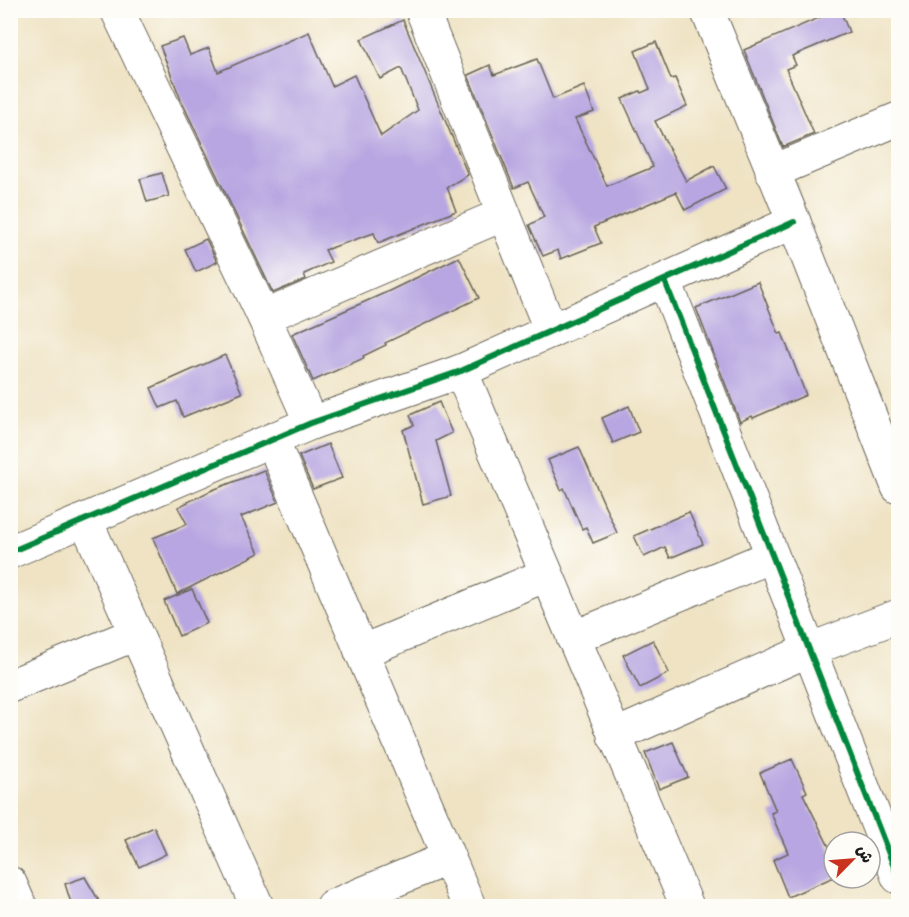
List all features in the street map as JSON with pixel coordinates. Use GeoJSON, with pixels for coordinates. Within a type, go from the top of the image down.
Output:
{"type":"FeatureCollection","features":[{"type":"Feature","properties":{"kind":"street"},"geometry":{"type":"LineString","coordinates":[[117,10],[264,317],[311,423]]}},
{"type":"Feature","properties":{"kind":"street"},"geometry":{"type":"LineString","coordinates":[[422,10],[551,331]]}},
{"type":"Feature","properties":{"kind":"street"},"geometry":{"type":"LineString","coordinates":[[708,10],[898,487]]}},
{"type":"Feature","properties":{"kind":"street"},"geometry":{"type":"LineString","coordinates":[[772,172],[898,119]]}},
{"type":"Feature","properties":{"kind":"street"},"geometry":{"type":"LineString","coordinates":[[264,317],[504,213]]}},
{"type":"Feature","properties":{"kind":"street"},"geometry":{"type":"LineString","coordinates":[[10,552],[311,423],[461,371],[794,222]]}},
{"type":"Feature","properties":{"kind":"street"},"geometry":{"type":"LineString","coordinates":[[665,281],[898,877]]}},
{"type":"Feature","properties":{"kind":"street"},"geometry":{"type":"LineString","coordinates":[[461,371],[687,906]]}},
{"type":"Feature","properties":{"kind":"street"},"geometry":{"type":"LineString","coordinates":[[272,440],[469,906]]}},
{"type":"Feature","properties":{"kind":"street"},"geometry":{"type":"LineString","coordinates":[[86,521],[257,906]]}},
{"type":"Feature","properties":{"kind":"street"},"geometry":{"type":"LineString","coordinates":[[573,638],[772,556]]}},
{"type":"Feature","properties":{"kind":"street"},"geometry":{"type":"LineString","coordinates":[[361,652],[546,575]]}},
{"type":"Feature","properties":{"kind":"street"},"geometry":{"type":"LineString","coordinates":[[614,736],[809,650],[898,616]]}},
{"type":"Feature","properties":{"kind":"street"},"geometry":{"type":"LineString","coordinates":[[10,686],[135,634]]}},
{"type":"Feature","properties":{"kind":"street"},"geometry":{"type":"LineString","coordinates":[[333,906],[448,858]]}},
{"type":"Feature","properties":{"kind":"street"},"geometry":{"type":"LineString","coordinates":[[10,883],[20,906]]}},
{"type":"Feature","properties":{"kind":"building"},"geometry":{"type":"Polygon","coordinates":[[[840,10],[849,32],[792,56],[796,65],[786,69],[814,134],[783,147],[744,50],[840,10]]]}},
{"type":"Feature","properties":{"kind":"building"},"geometry":{"type":"Polygon","coordinates":[[[403,20],[468,175],[447,187],[456,211],[378,243],[374,233],[325,250],[331,262],[304,274],[306,279],[273,293],[181,100],[160,46],[183,38],[190,55],[209,48],[218,72],[309,32],[332,86],[354,75],[381,136],[418,110],[401,68],[380,79],[361,39],[403,20]]]}},
{"type":"Feature","properties":{"kind":"building"},"geometry":{"type":"Polygon","coordinates":[[[656,42],[671,79],[675,78],[687,106],[655,121],[686,181],[714,166],[726,189],[685,210],[676,192],[594,227],[601,243],[561,259],[558,250],[543,256],[529,225],[544,217],[528,182],[514,188],[468,75],[490,65],[494,75],[537,59],[553,99],[584,86],[594,112],[575,119],[607,186],[653,167],[622,99],[650,89],[635,51],[656,42]]]}},
{"type":"Feature","properties":{"kind":"building"},"geometry":{"type":"Polygon","coordinates":[[[162,173],[169,196],[147,202],[140,179],[162,173]]]}},
{"type":"Feature","properties":{"kind":"building"},"geometry":{"type":"Polygon","coordinates":[[[206,239],[217,262],[196,272],[185,249],[206,239]]]}},
{"type":"Feature","properties":{"kind":"building"},"geometry":{"type":"Polygon","coordinates":[[[459,257],[479,298],[385,343],[386,345],[363,356],[364,358],[313,381],[292,334],[459,257]]]}},
{"type":"Feature","properties":{"kind":"building"},"geometry":{"type":"Polygon","coordinates":[[[758,282],[779,334],[782,333],[806,395],[740,422],[696,308],[758,282]]]}},
{"type":"Feature","properties":{"kind":"building"},"geometry":{"type":"Polygon","coordinates":[[[225,355],[242,393],[183,417],[177,401],[160,408],[151,388],[225,355]]]}},
{"type":"Feature","properties":{"kind":"building"},"geometry":{"type":"Polygon","coordinates":[[[439,402],[452,433],[436,441],[451,496],[423,504],[403,430],[414,425],[410,415],[439,402]]]}},
{"type":"Feature","properties":{"kind":"building"},"geometry":{"type":"Polygon","coordinates":[[[629,406],[639,432],[613,443],[602,418],[629,406]]]}},
{"type":"Feature","properties":{"kind":"building"},"geometry":{"type":"Polygon","coordinates":[[[328,444],[342,478],[313,489],[299,456],[328,444]]]}},
{"type":"Feature","properties":{"kind":"building"},"geometry":{"type":"Polygon","coordinates":[[[579,447],[617,533],[593,543],[586,527],[582,529],[564,488],[561,490],[548,460],[579,447]]]}},
{"type":"Feature","properties":{"kind":"building"},"geometry":{"type":"Polygon","coordinates":[[[264,470],[278,502],[241,517],[259,553],[177,594],[153,538],[187,524],[178,507],[210,491],[264,470]]]}},
{"type":"Feature","properties":{"kind":"building"},"geometry":{"type":"Polygon","coordinates":[[[689,512],[703,544],[670,558],[665,547],[644,557],[634,536],[689,512]]]}},
{"type":"Feature","properties":{"kind":"building"},"geometry":{"type":"Polygon","coordinates":[[[192,589],[207,623],[179,636],[164,601],[192,589]]]}},
{"type":"Feature","properties":{"kind":"building"},"geometry":{"type":"Polygon","coordinates":[[[653,640],[669,673],[640,688],[623,655],[653,640]]]}},
{"type":"Feature","properties":{"kind":"building"},"geometry":{"type":"Polygon","coordinates":[[[673,742],[688,777],[659,789],[645,753],[673,742]]]}},
{"type":"Feature","properties":{"kind":"building"},"geometry":{"type":"Polygon","coordinates":[[[792,759],[807,792],[803,794],[822,833],[822,882],[788,897],[773,860],[788,853],[771,813],[776,811],[760,773],[792,759]]]}},
{"type":"Feature","properties":{"kind":"building"},"geometry":{"type":"Polygon","coordinates":[[[154,827],[166,854],[139,867],[126,840],[154,827]]]}},
{"type":"Feature","properties":{"kind":"building"},"geometry":{"type":"Polygon","coordinates":[[[85,877],[102,906],[72,906],[65,884],[85,877]]]}},
{"type":"Feature","properties":{"kind":"cycle path"},"geometry":{"type":"LineString","coordinates":[[10,552],[311,423],[461,371],[794,222]]}},
{"type":"Feature","properties":{"kind":"cycle path"},"geometry":{"type":"LineString","coordinates":[[665,281],[898,877]]}}]}
